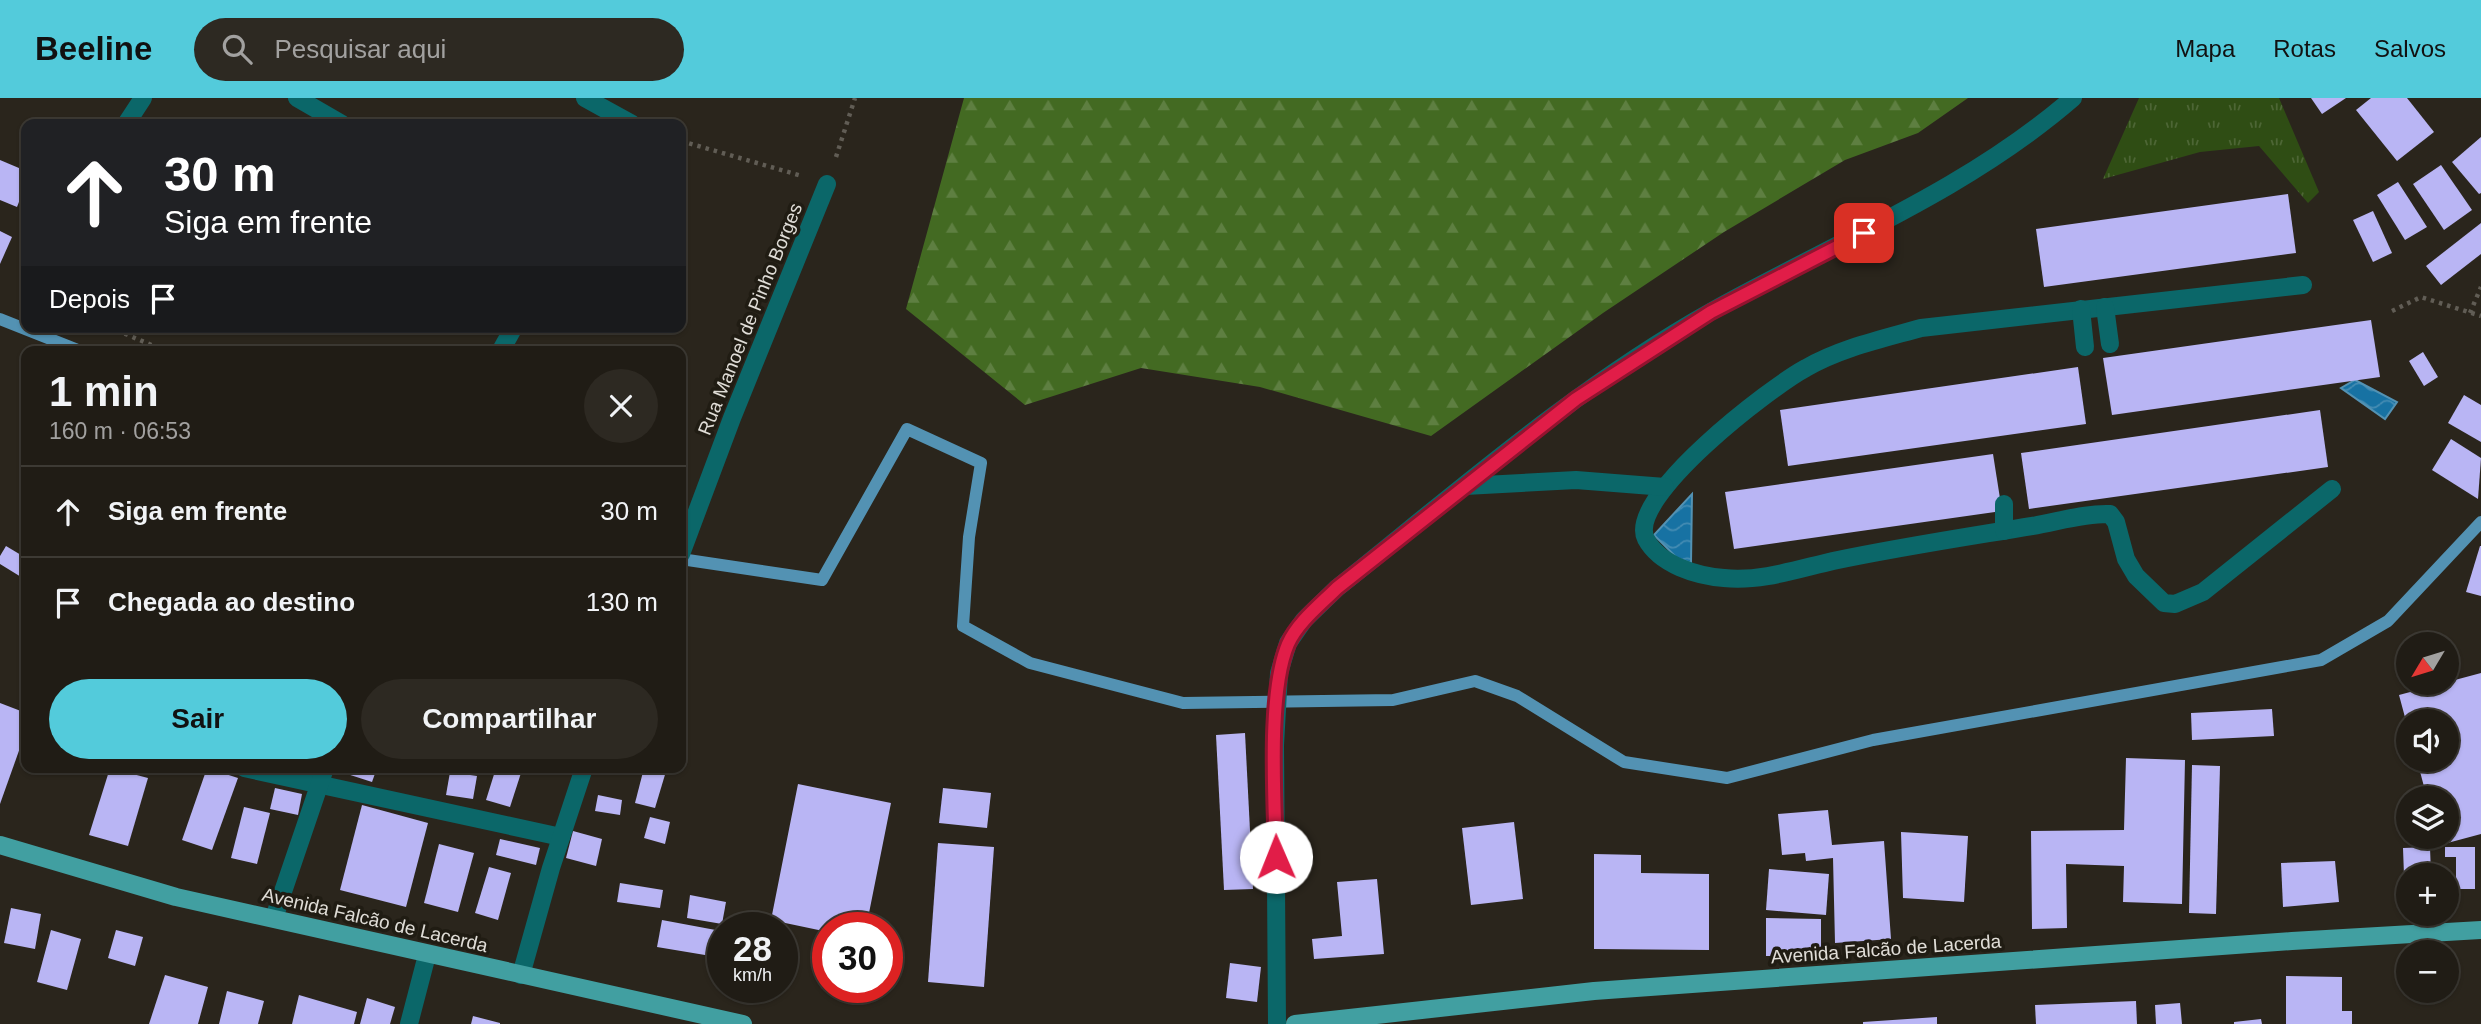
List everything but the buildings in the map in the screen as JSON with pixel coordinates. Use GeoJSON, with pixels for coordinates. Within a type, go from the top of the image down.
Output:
{"type":"FeatureCollection","features":[{"type":"Feature","properties":{"kind":"main road","name":"Avenida Falcão de Lacerda"},"geometry":{"type":"LineString","coordinates":[[0,845],[176,897],[716,1022],[743,1024]]}},
{"type":"Feature","properties":{"kind":"main road","name":"Avenida Falcão de Lacerda"},"geometry":{"type":"LineString","coordinates":[[1295,1024],[1594,991],[2481,930]]}},
{"type":"Feature","properties":{"kind":"street"},"geometry":{"type":"LineString","coordinates":[[129,119],[143,98]]}},
{"type":"Feature","properties":{"kind":"street"},"geometry":{"type":"LineString","coordinates":[[297,98],[333,119]]}},
{"type":"Feature","properties":{"kind":"street"},"geometry":{"type":"LineString","coordinates":[[585,98],[623,119]]}},
{"type":"Feature","properties":{"kind":"street"},"geometry":{"type":"LineString","coordinates":[[1277,1024],[1275,745],[1279,674],[1288,643],[1304,620],[1337,588],[1576,399],[1711,312],[1864,233],[2017,143],[2073,98]]}},
{"type":"Feature","properties":{"kind":"street","name":"Rua Manoel de Pinho Borges"},"geometry":{"type":"LineString","coordinates":[[686,543],[732,418],[827,184]]}},
{"type":"Feature","properties":{"kind":"street"},"geometry":{"type":"LineString","coordinates":[[2303,285],[1921,328],[1865,343],[1806,367],[1746,408],[1665,487],[1642,524],[1647,540],[1665,558],[1691,573],[1726,579],[1759,577],[2110,514],[2116,522],[2126,559],[2136,576],[2164,603],[2175,604],[2203,592],[2332,489]]}},
{"type":"Feature","properties":{"kind":"street"},"geometry":{"type":"LineString","coordinates":[[2105,307],[2110,344]]}},
{"type":"Feature","properties":{"kind":"street"},"geometry":{"type":"LineString","coordinates":[[2081,309],[2085,347]]}},
{"type":"Feature","properties":{"kind":"street"},"geometry":{"type":"LineString","coordinates":[[1465,486],[1576,480],[1665,487]]}},
{"type":"Feature","properties":{"kind":"street"},"geometry":{"type":"LineString","coordinates":[[2004,504],[2004,531]]}},
{"type":"Feature","properties":{"kind":"street"},"geometry":{"type":"LineString","coordinates":[[293,773],[322,776],[561,837]]}},
{"type":"Feature","properties":{"kind":"street"},"geometry":{"type":"LineString","coordinates":[[521,975],[582,773]]}},
{"type":"Feature","properties":{"kind":"street"},"geometry":{"type":"LineString","coordinates":[[274,918],[322,776]]}},
{"type":"Feature","properties":{"kind":"street"},"geometry":{"type":"LineString","coordinates":[[409,1024],[427,956]]}},
{"type":"Feature","properties":{"kind":"path"},"geometry":{"type":"LineString","coordinates":[[686,142],[827,184],[855,98]]}},
{"type":"Feature","properties":{"kind":"path"},"geometry":{"type":"LineString","coordinates":[[2470,313],[2481,287]]}},
{"type":"Feature","properties":{"kind":"path"},"geometry":{"type":"LineString","coordinates":[[2392,311],[2421,297],[2481,316]]}},
{"type":"Feature","properties":{"kind":"path"},"geometry":{"type":"LineString","coordinates":[[123,333],[154,346]]}},
{"type":"Feature","properties":{"kind":"green space"},"geometry":{"type":"Polygon","coordinates":[[[964,98],[1968,98],[1918,133],[1845,160],[1724,232],[1603,313],[1431,436],[1260,387],[1141,368],[1025,405],[906,309],[964,98]]]}},
{"type":"Feature","properties":{"kind":"green space"},"geometry":{"type":"Polygon","coordinates":[[[2139,98],[2279,98],[2319,192],[2308,203],[2259,146],[2200,152],[2103,179],[2139,98]]]}},
{"type":"Feature","properties":{"kind":"water"},"geometry":{"type":"Polygon","coordinates":[[[2355,380],[2397,402],[2385,419],[2341,388],[2355,380]]]}},
{"type":"Feature","properties":{"kind":"water"},"geometry":{"type":"Polygon","coordinates":[[[1692,494],[1691,563],[1677,558],[1654,535],[1692,494]]]}},
{"type":"Feature","properties":{"kind":"waterway"},"geometry":{"type":"LineString","coordinates":[[0,319],[21,327]]}},
{"type":"Feature","properties":{"kind":"waterway"},"geometry":{"type":"LineString","coordinates":[[35,333],[68,346]]}},
{"type":"Feature","properties":{"kind":"waterway"},"geometry":{"type":"LineString","coordinates":[[686,560],[822,580],[907,429],[981,463],[969,537],[963,626],[1030,663],[1183,703],[1393,700],[1475,681],[1517,696],[1624,762],[1727,778],[1873,740],[2321,660],[2388,621],[2481,522]]}},
{"type":"Feature","properties":{"kind":"route"},"geometry":{"type":"LineString","coordinates":[[1276,857],[1275,745],[1279,674],[1288,643],[1304,620],[1337,588],[1576,399],[1711,312],[1864,233]]}}]}
